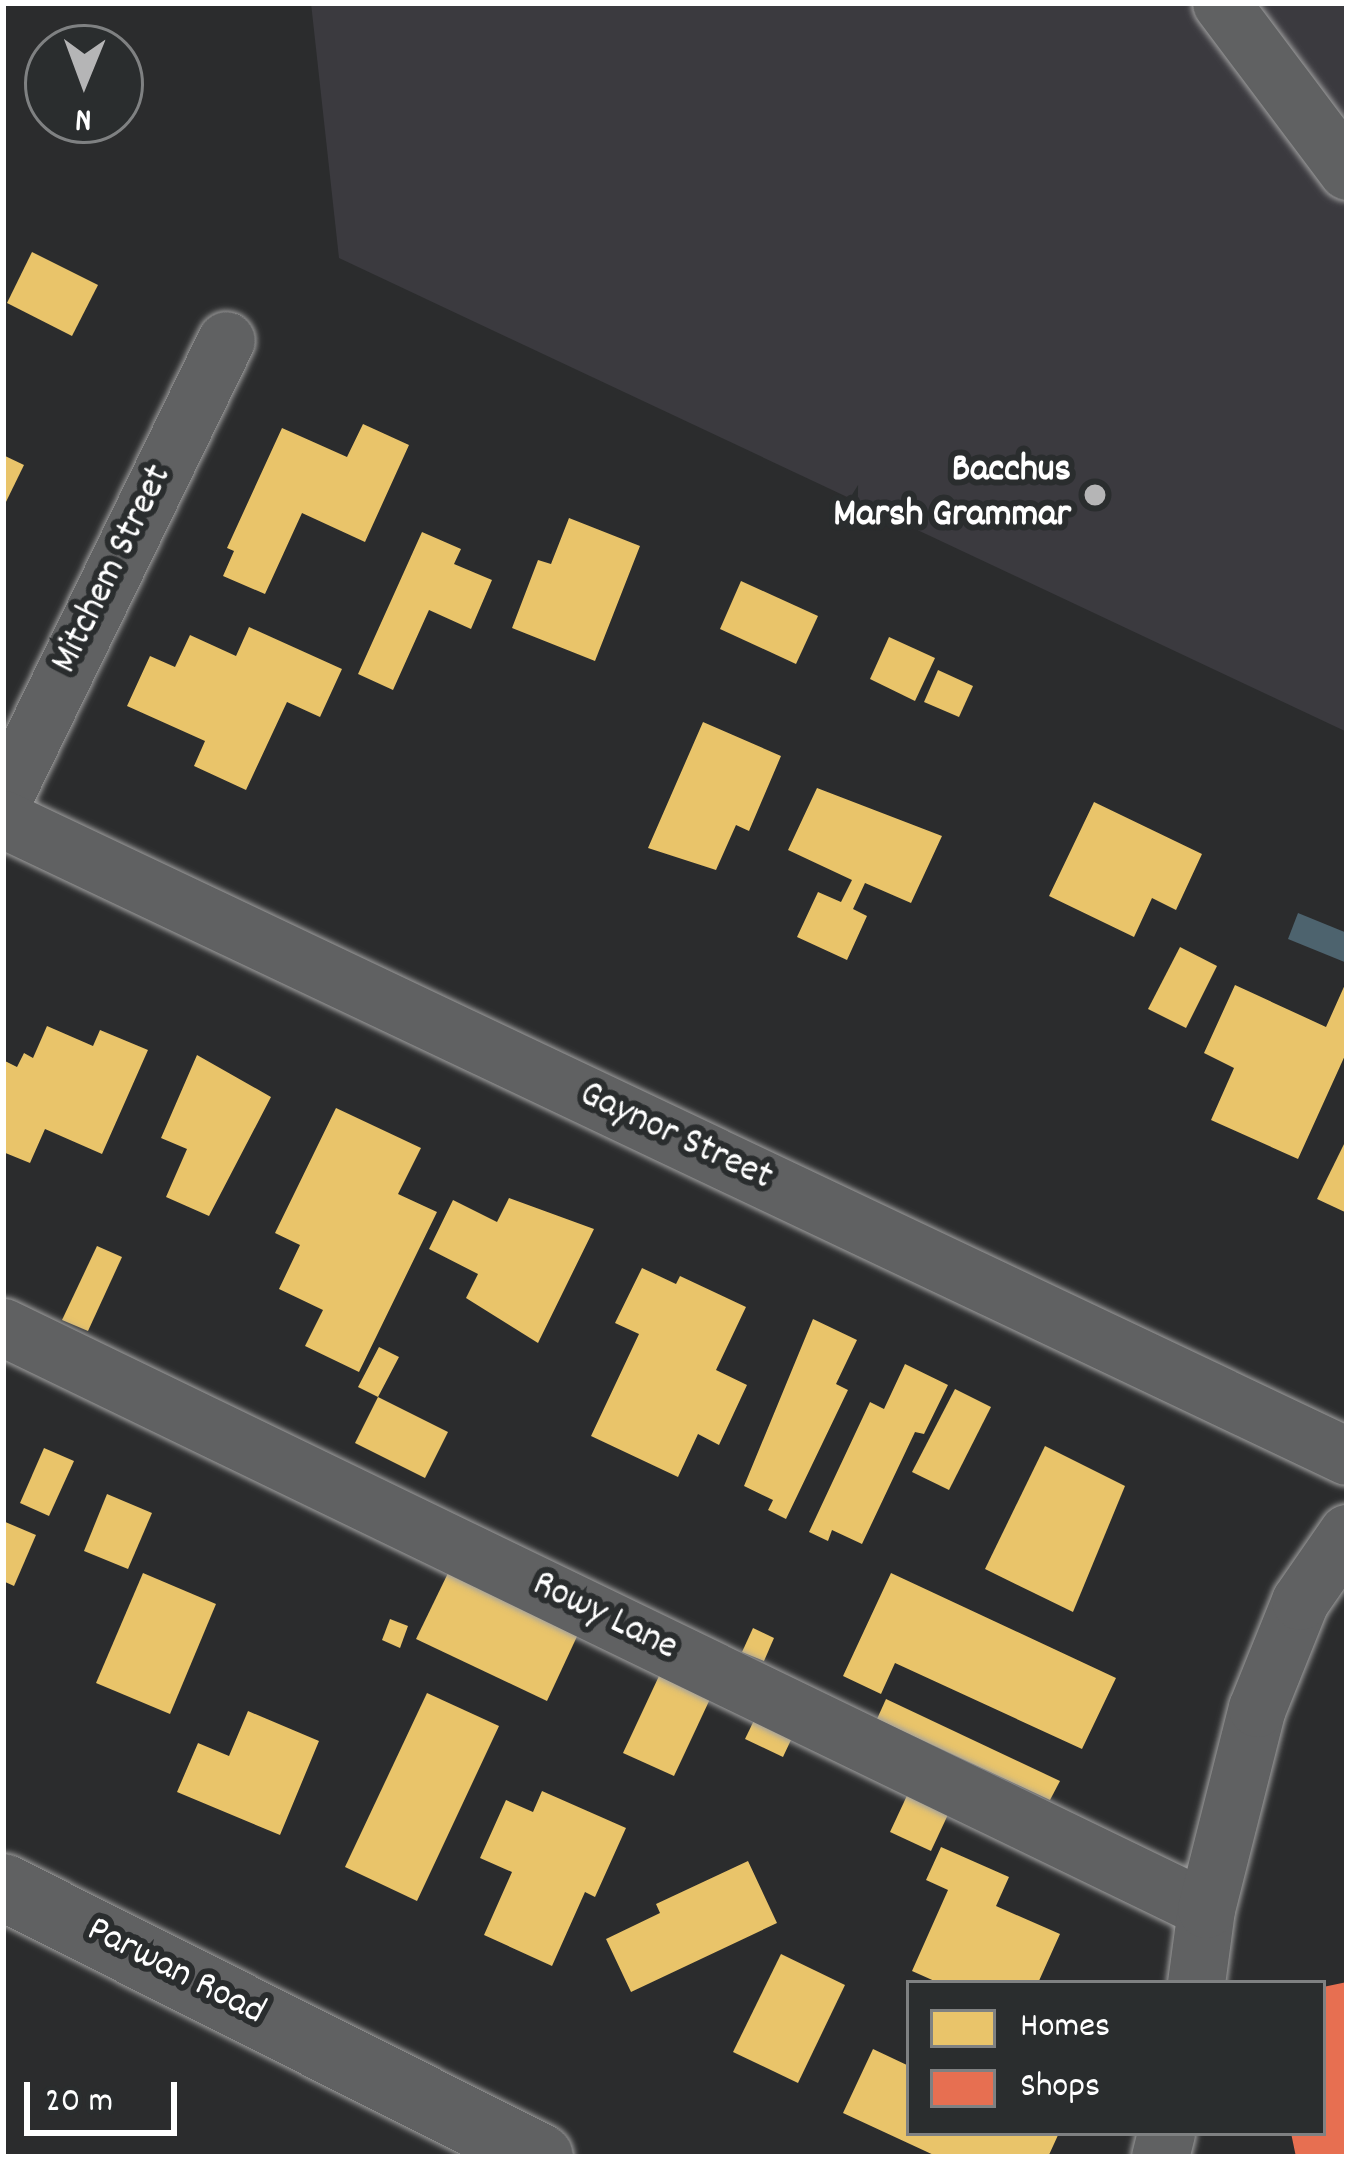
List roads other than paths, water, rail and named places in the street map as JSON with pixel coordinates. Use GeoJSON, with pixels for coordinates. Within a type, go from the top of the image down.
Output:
{"type":"FeatureCollection","features":[{"type":"Feature","properties":{"kind":"main road","name":"Parwan Road"},"geometry":{"type":"LineString","coordinates":[[3,1887],[540,2157]]}},
{"type":"Feature","properties":{"kind":"street"},"geometry":{"type":"LineString","coordinates":[[1221,3],[1347,171]]}},
{"type":"Feature","properties":{"kind":"street","name":"Mitchem Street"},"geometry":{"type":"LineString","coordinates":[[3,799],[226,340]]}},
{"type":"Feature","properties":{"kind":"street","name":"Gaynor Street"},"geometry":{"type":"LineString","coordinates":[[3,819],[1347,1456]]}},
{"type":"Feature","properties":{"kind":"street","name":"Rowy Lane"},"geometry":{"type":"LineString","coordinates":[[3,1327],[1206,1909]]}},
{"type":"Feature","properties":{"kind":"street"},"geometry":{"type":"LineString","coordinates":[[1196,1980],[1206,1909],[1257,1708],[1300,1601],[1347,1533]]}},
{"type":"Feature","properties":{"kind":"water"},"geometry":{"type":"Polygon","coordinates":[[[1298,913],[1347,933],[1347,963],[1288,939],[1298,913]]]}},
{"type":"Feature","properties":{"kind":"place","name":"Bacchus Marsh Grammar"},"geometry":{"type":"Point","coordinates":[1095,495]}}]}
